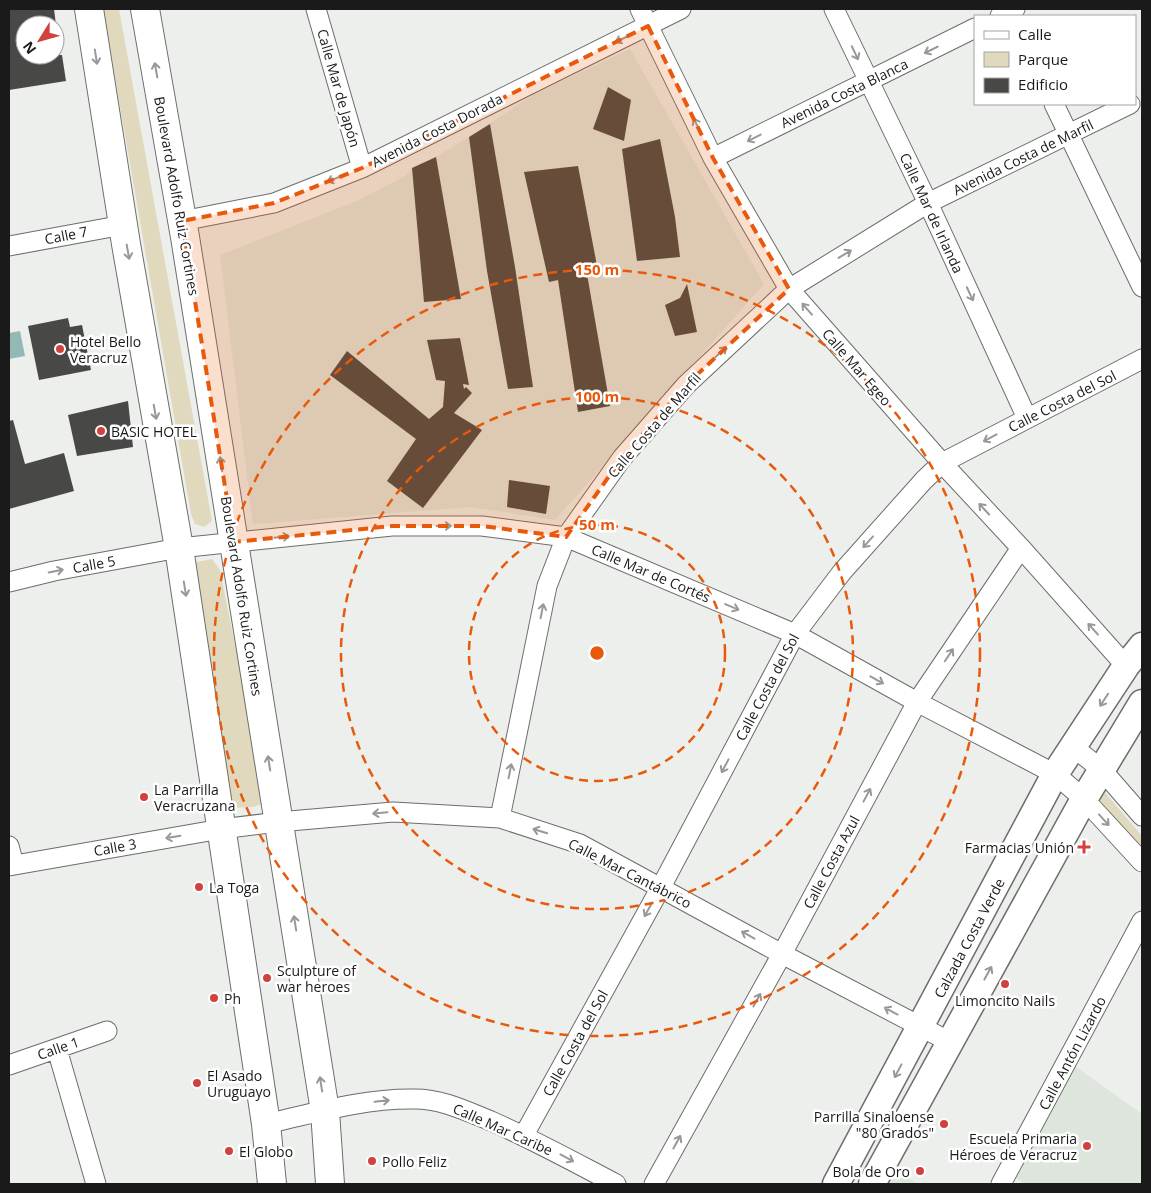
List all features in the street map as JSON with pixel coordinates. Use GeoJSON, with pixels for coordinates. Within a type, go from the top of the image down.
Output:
{"type":"FeatureCollection","features":[{"type":"Feature","properties":{"kind":"main road"},"geometry":{"type":"LineString","coordinates":[[88,9],[179,548],[266,1124],[272,1184]]}},
{"type":"Feature","properties":{"kind":"main road","name":"Boulevard Adolfo Ruiz Cortines"},"geometry":{"type":"LineString","coordinates":[[145,9],[182,221],[325,1111],[330,1184]]}},
{"type":"Feature","properties":{"kind":"main road","name":"Calzada Costa Verde"},"geometry":{"type":"LineString","coordinates":[[836,1184],[1055,774],[1134,656]]}},
{"type":"Feature","properties":{"kind":"main road"},"geometry":{"type":"LineString","coordinates":[[872,1184],[1084,799],[1142,702]]}},
{"type":"Feature","properties":{"kind":"street","name":"Calle Mar de Japón"},"geometry":{"type":"LineString","coordinates":[[316,9],[362,168]]}},
{"type":"Feature","properties":{"kind":"street","name":"Calle Mar Egeo"},"geometry":{"type":"LineString","coordinates":[[640,9],[713,158],[789,289],[942,463],[1021,548],[1134,656]]}},
{"type":"Feature","properties":{"kind":"street","name":"Avenida Costa Dorada"},"geometry":{"type":"LineString","coordinates":[[182,221],[274,203],[362,168],[681,9]]}},
{"type":"Feature","properties":{"kind":"street","name":"Calle Mar de Irlanda"},"geometry":{"type":"LineString","coordinates":[[834,9],[928,203],[1028,418]]}},
{"type":"Feature","properties":{"kind":"street","name":"Avenida Costa Blanca"},"geometry":{"type":"LineString","coordinates":[[713,158],[974,28]]}},
{"type":"Feature","properties":{"kind":"street"},"geometry":{"type":"LineString","coordinates":[[1054,105],[1142,287]]}},
{"type":"Feature","properties":{"kind":"street","name":"Avenida Costa de Marfil"},"geometry":{"type":"LineString","coordinates":[[789,289],[928,203],[1128,105]]}},
{"type":"Feature","properties":{"kind":"street","name":"Calle 7"},"geometry":{"type":"LineString","coordinates":[[9,246],[123,225]]}},
{"type":"Feature","properties":{"kind":"street","name":"Calle Costa de Marfil"},"geometry":{"type":"LineString","coordinates":[[500,818],[547,586],[566,537],[622,458],[686,385],[789,289]]}},
{"type":"Feature","properties":{"kind":"street","name":"Calle Costa del Sol"},"geometry":{"type":"LineString","coordinates":[[524,1135],[661,887],[795,634],[842,572],[924,480],[942,463],[1142,359]]}},
{"type":"Feature","properties":{"kind":"street","name":"Calle Mar de Cortés"},"geometry":{"type":"LineString","coordinates":[[179,548],[392,526],[482,526],[566,537],[795,634],[917,702],[1055,774],[1084,799],[1142,862]]}},
{"type":"Feature","properties":{"kind":"street","name":"Calle 5"},"geometry":{"type":"LineString","coordinates":[[9,582],[54,571],[179,548]]}},
{"type":"Feature","properties":{"kind":"street","name":"Calle Costa Azul"},"geometry":{"type":"LineString","coordinates":[[654,1184],[782,954],[917,702],[1021,548]]}},
{"type":"Feature","properties":{"kind":"street"},"geometry":{"type":"LineString","coordinates":[[1073,747],[1101,770],[1142,816]]}},
{"type":"Feature","properties":{"kind":"street","name":"Calle Mar Cantábrico"},"geometry":{"type":"LineString","coordinates":[[221,829],[393,812],[500,818],[580,844],[782,954],[950,1042]]}},
{"type":"Feature","properties":{"kind":"street","name":"Calle 3"},"geometry":{"type":"LineString","coordinates":[[11,866],[221,829]]}},
{"type":"Feature","properties":{"kind":"street"},"geometry":{"type":"LineString","coordinates":[[9,846],[11,866]]}},
{"type":"Feature","properties":{"kind":"street","name":"Calle Antón Lizardo"},"geometry":{"type":"LineString","coordinates":[[1001,1184],[1142,921]]}},
{"type":"Feature","properties":{"kind":"street"},"geometry":{"type":"LineString","coordinates":[[902,1129],[898,1123],[899,1117],[932,1056],[932,1046],[922,1026]]}},
{"type":"Feature","properties":{"kind":"street","name":"Calle 1"},"geometry":{"type":"LineString","coordinates":[[9,1065],[107,1031]]}},
{"type":"Feature","properties":{"kind":"street"},"geometry":{"type":"LineString","coordinates":[[57,1049],[96,1184]]}},
{"type":"Feature","properties":{"kind":"street","name":"Calle Mar Caribe"},"geometry":{"type":"LineString","coordinates":[[266,1124],[378,1101],[416,1099],[451,1104],[524,1135],[616,1184]]}},
{"type":"Feature","properties":{"kind":"highlighted area"},"geometry":{"type":"Polygon","coordinates":[[[648,26],[713,158],[789,289],[686,385],[622,458],[566,537],[482,526],[392,526],[234,542],[182,221],[274,203],[362,168],[648,26]]]}},
{"type":"Feature","properties":{"kind":"shaded area"},"geometry":{"type":"Polygon","coordinates":[[[630,49],[764,284],[555,520],[470,507],[253,524],[220,255],[357,201],[405,176],[412,168],[436,157],[533,95],[630,49]]]}},
{"type":"Feature","properties":{"kind":"shaded area","name":"Escuela Primaria Héroes de Veracruz"},"geometry":{"type":"Polygon","coordinates":[[[1075,1066],[1142,1114],[1142,1184],[1025,1184],[1016,1178],[1075,1066]]]}},
{"type":"Feature","properties":{"kind":"shaded area"},"geometry":{"type":"Polygon","coordinates":[[[883,1164],[918,1184],[872,1184],[883,1164]]]}},
{"type":"Feature","properties":{"kind":"green space"},"geometry":{"type":"Polygon","coordinates":[[[103,9],[119,9],[212,521],[204,527],[195,524],[191,514],[103,9]]]}},
{"type":"Feature","properties":{"kind":"green space"},"geometry":{"type":"Polygon","coordinates":[[[212,559],[220,570],[253,736],[261,804],[253,807],[229,808],[194,566],[197,562],[212,559]]]}},
{"type":"Feature","properties":{"kind":"green space"},"geometry":{"type":"Polygon","coordinates":[[[1102,789],[1142,836],[1142,851],[1095,795],[1102,789]]]}},
{"type":"Feature","properties":{"kind":"water"},"geometry":{"type":"Polygon","coordinates":[[[20,331],[25,356],[9,359],[9,333],[20,331]]]}},
{"type":"Feature","properties":{"kind":"building"},"geometry":{"type":"Polygon","coordinates":[[[9,9],[54,9],[55,15],[15,15],[15,65],[64,65],[66,81],[9,90],[9,9]]]}},
{"type":"Feature","properties":{"kind":"building"},"geometry":{"type":"Polygon","coordinates":[[[608,87],[631,100],[624,141],[593,129],[608,87]]]}},
{"type":"Feature","properties":{"kind":"building"},"geometry":{"type":"Polygon","coordinates":[[[490,124],[515,267],[533,387],[508,389],[487,271],[469,137],[490,124]]]}},
{"type":"Feature","properties":{"kind":"building"},"geometry":{"type":"Polygon","coordinates":[[[660,139],[675,217],[680,257],[637,261],[622,149],[660,139]]]}},
{"type":"Feature","properties":{"kind":"building"},"geometry":{"type":"Polygon","coordinates":[[[436,157],[461,299],[424,302],[412,168],[436,157]]]}},
{"type":"Feature","properties":{"kind":"building"},"geometry":{"type":"Polygon","coordinates":[[[578,166],[598,271],[587,274],[610,406],[578,412],[558,280],[549,282],[524,172],[578,166]]]}},
{"type":"Feature","properties":{"kind":"building"},"geometry":{"type":"Polygon","coordinates":[[[687,284],[697,332],[675,336],[665,305],[680,298],[687,284]]]}},
{"type":"Feature","properties":{"kind":"building","name":"Hotel Bello Veracruz"},"geometry":{"type":"Polygon","coordinates":[[[68,318],[70,327],[82,325],[91,370],[39,380],[28,326],[68,318]]]}},
{"type":"Feature","properties":{"kind":"building"},"geometry":{"type":"Polygon","coordinates":[[[460,338],[469,385],[463,384],[464,389],[466,387],[472,393],[454,413],[482,430],[423,508],[387,481],[416,439],[330,375],[347,351],[429,419],[443,407],[445,381],[436,380],[427,340],[460,338]]]}},
{"type":"Feature","properties":{"kind":"building","name":"BASIC HOTEL"},"geometry":{"type":"Polygon","coordinates":[[[128,401],[133,447],[77,456],[68,415],[128,401]]]}},
{"type":"Feature","properties":{"kind":"building"},"geometry":{"type":"Polygon","coordinates":[[[13,420],[25,464],[64,453],[74,491],[9,509],[9,421],[13,420]]]}},
{"type":"Feature","properties":{"kind":"building"},"geometry":{"type":"Polygon","coordinates":[[[509,480],[550,486],[546,514],[507,507],[509,480]]]}},
{"type":"Feature","properties":{"kind":"place","name":"Hotel Bello Veracruz"},"geometry":{"type":"Point","coordinates":[60,349]}},
{"type":"Feature","properties":{"kind":"place","name":"BASIC HOTEL"},"geometry":{"type":"Point","coordinates":[101,431]}},
{"type":"Feature","properties":{"kind":"place","name":"La Parrilla Veracruzana"},"geometry":{"type":"Point","coordinates":[144,797]}},
{"type":"Feature","properties":{"kind":"place","name":"Farmacias Unión"},"geometry":{"type":"Point","coordinates":[1084,847]}},
{"type":"Feature","properties":{"kind":"place","name":"La Toga"},"geometry":{"type":"Point","coordinates":[199,887]}},
{"type":"Feature","properties":{"kind":"place","name":"Sculpture of war heroes"},"geometry":{"type":"Point","coordinates":[267,978]}},
{"type":"Feature","properties":{"kind":"place","name":"Limoncito Nails"},"geometry":{"type":"Point","coordinates":[1005,984]}},
{"type":"Feature","properties":{"kind":"place","name":"Ph"},"geometry":{"type":"Point","coordinates":[214,998]}},
{"type":"Feature","properties":{"kind":"place","name":"El Asado Uruguayo"},"geometry":{"type":"Point","coordinates":[197,1083]}},
{"type":"Feature","properties":{"kind":"place","name":"Parrilla Sinaloense \"80 Grados\""},"geometry":{"type":"Point","coordinates":[944,1124]}},
{"type":"Feature","properties":{"kind":"place","name":"Escuela Primaria Héroes de Veracruz"},"geometry":{"type":"Point","coordinates":[1087,1146]}},
{"type":"Feature","properties":{"kind":"place","name":"El Globo"},"geometry":{"type":"Point","coordinates":[229,1151]}},
{"type":"Feature","properties":{"kind":"place","name":"Pollo Feliz"},"geometry":{"type":"Point","coordinates":[372,1161]}},
{"type":"Feature","properties":{"kind":"place","name":"Bola de Oro"},"geometry":{"type":"Point","coordinates":[920,1171]}}]}
